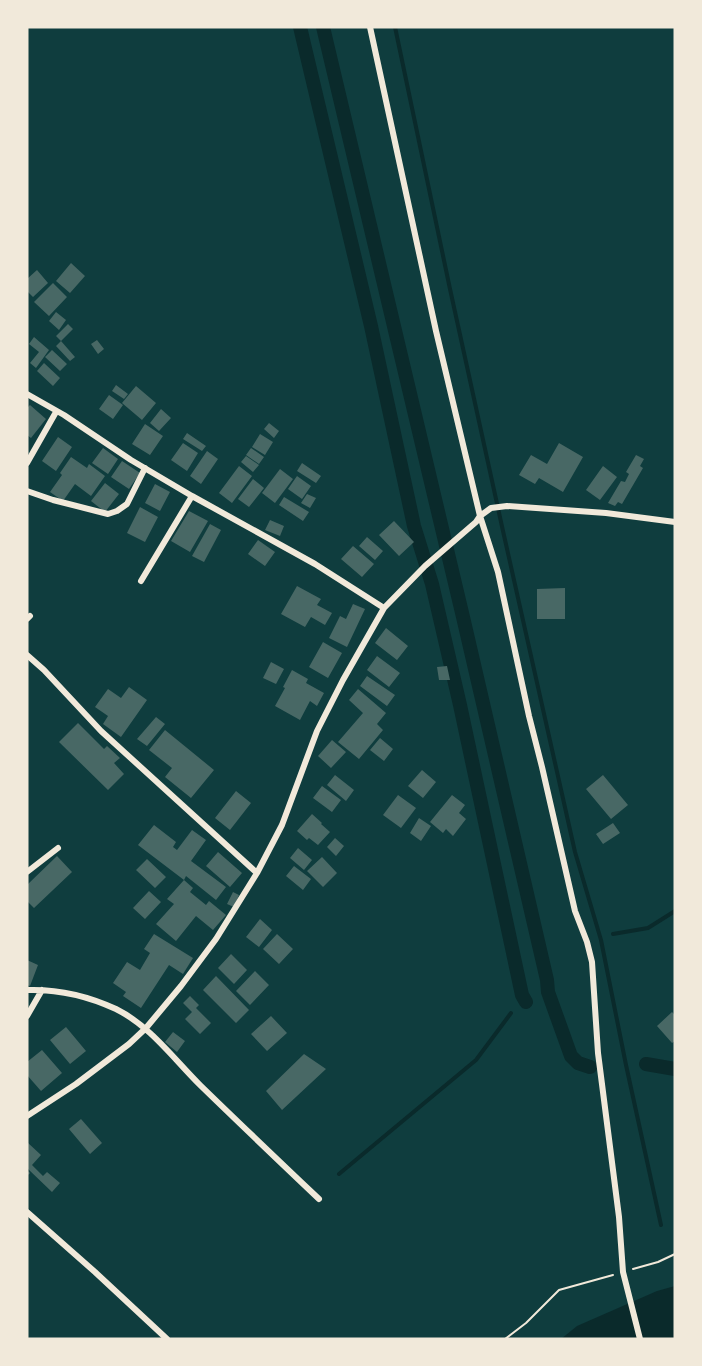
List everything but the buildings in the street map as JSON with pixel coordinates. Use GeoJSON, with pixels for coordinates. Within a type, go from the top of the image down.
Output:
{"type":"FeatureCollection","features":[{"type":"Feature","properties":{"kind":"street"},"geometry":{"type":"LineString","coordinates":[[370,27],[436,331],[480,516],[498,572],[575,911],[592,962],[601,1088],[614,1176],[623,1272],[640,1339]]}},
{"type":"Feature","properties":{"kind":"street"},"geometry":{"type":"LineString","coordinates":[[27,394],[145,468],[315,564],[384,608]]}},
{"type":"Feature","properties":{"kind":"street"},"geometry":{"type":"LineString","coordinates":[[27,462],[56,411]]}},
{"type":"Feature","properties":{"kind":"street"},"geometry":{"type":"LineString","coordinates":[[27,491],[108,514],[127,504],[145,468]]}},
{"type":"Feature","properties":{"kind":"street"},"geometry":{"type":"LineString","coordinates":[[141,581],[192,496]]}},
{"type":"Feature","properties":{"kind":"street"},"geometry":{"type":"LineString","coordinates":[[27,1116],[76,1084],[129,1044],[146,1028],[181,986],[216,939],[257,873],[282,825],[317,731],[342,680],[384,608],[425,566],[491,508],[507,506],[606,513],[675,522]]}},
{"type":"Feature","properties":{"kind":"street"},"geometry":{"type":"LineString","coordinates":[[27,655],[101,730],[257,873]]}},
{"type":"Feature","properties":{"kind":"street"},"geometry":{"type":"LineString","coordinates":[[27,872],[58,848]]}},
{"type":"Feature","properties":{"kind":"street"},"geometry":{"type":"LineString","coordinates":[[27,990],[42,990],[90,998],[117,1010],[146,1028],[199,1084],[319,1198]]}},
{"type":"Feature","properties":{"kind":"street"},"geometry":{"type":"LineString","coordinates":[[27,1016],[42,990]]}},
{"type":"Feature","properties":{"kind":"street"},"geometry":{"type":"LineString","coordinates":[[27,1212],[167,1339]]}},
{"type":"Feature","properties":{"kind":"path"},"geometry":{"type":"LineString","coordinates":[[506,1339],[526,1323],[559,1290],[658,1262],[675,1254]]}},
{"type":"Feature","properties":{"kind":"water"},"geometry":{"type":"Polygon","coordinates":[[[675,1286],[675,1339],[561,1339],[577,1326],[657,1291],[675,1286]]]}},
{"type":"Feature","properties":{"kind":"waterway"},"geometry":{"type":"LineString","coordinates":[[300,27],[371,326],[414,526],[432,584],[522,995],[526,1002]]}},
{"type":"Feature","properties":{"kind":"waterway"},"geometry":{"type":"LineString","coordinates":[[323,27],[463,617],[548,992],[571,1056],[578,1063],[590,1067]]}},
{"type":"Feature","properties":{"kind":"waterway"},"geometry":{"type":"LineString","coordinates":[[395,27],[503,531],[575,852],[601,940],[661,1225]]}},
{"type":"Feature","properties":{"kind":"waterway"},"geometry":{"type":"LineString","coordinates":[[613,934],[648,928],[675,911]]}},
{"type":"Feature","properties":{"kind":"waterway"},"geometry":{"type":"LineString","coordinates":[[339,1174],[476,1060],[511,1013]]}},
{"type":"Feature","properties":{"kind":"waterway"},"geometry":{"type":"LineString","coordinates":[[646,1064],[675,1069]]}}]}
